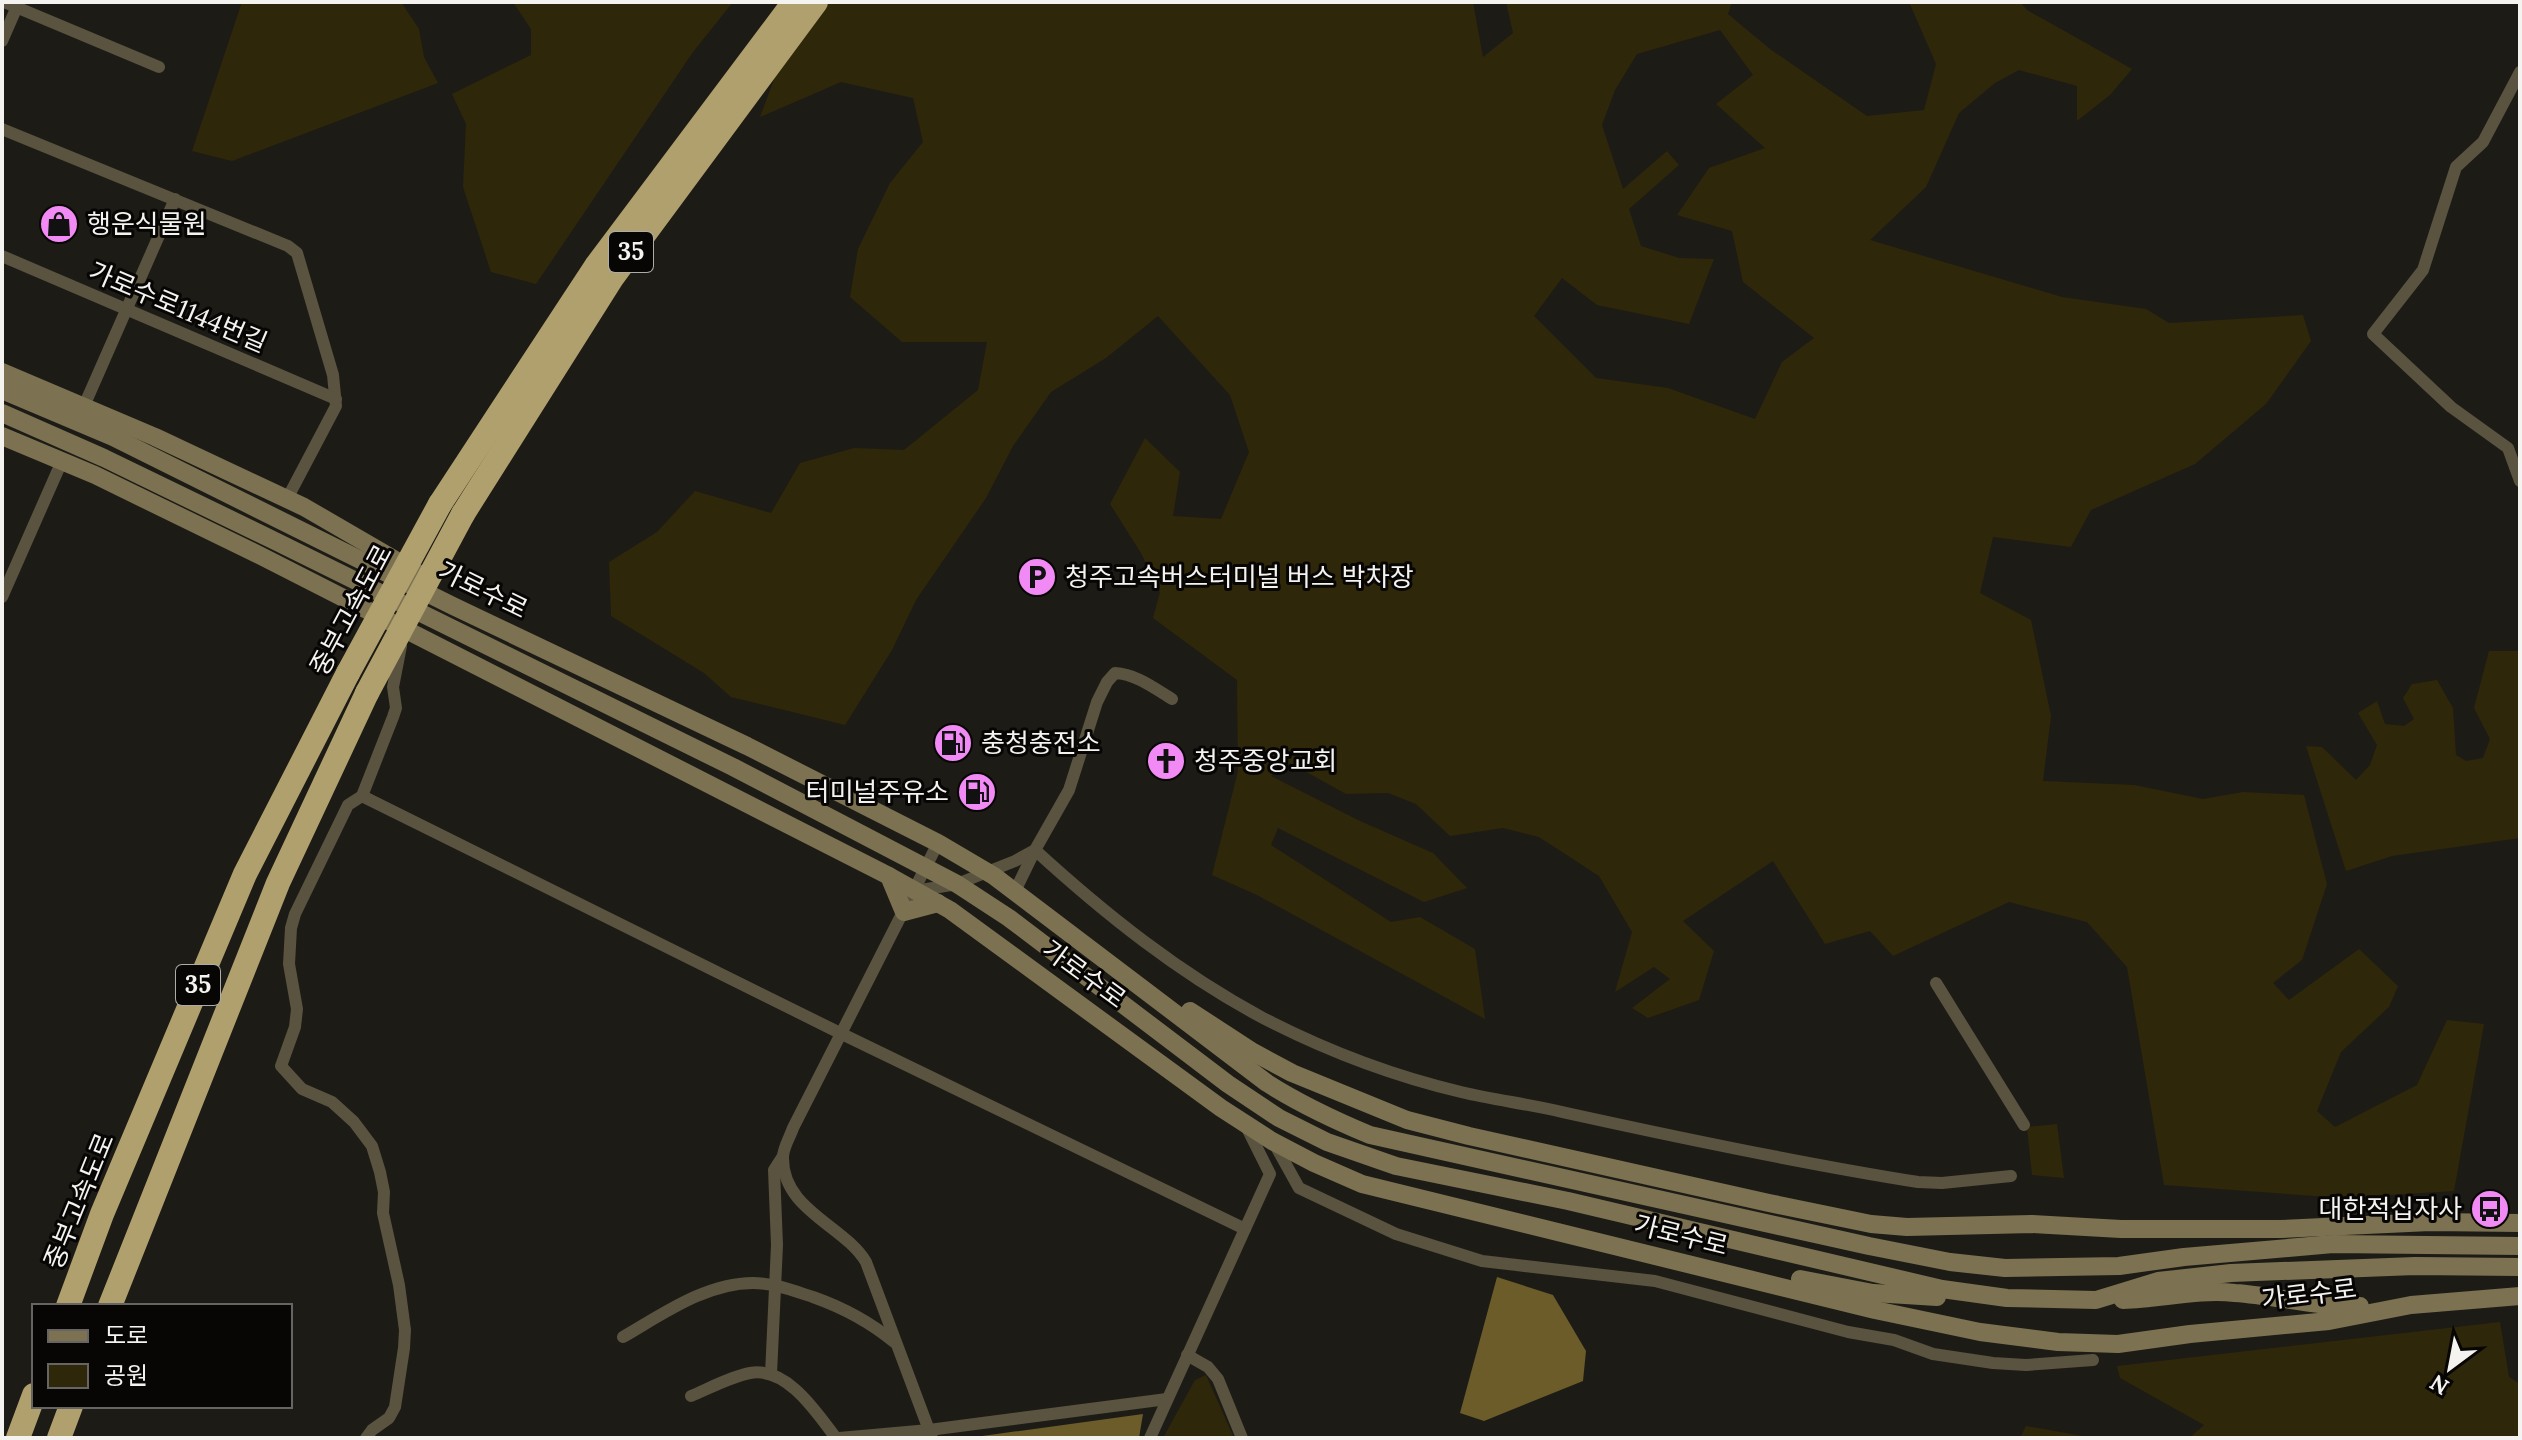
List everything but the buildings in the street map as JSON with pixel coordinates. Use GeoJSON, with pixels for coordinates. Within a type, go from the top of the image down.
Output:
{"type":"FeatureCollection","features":[{"type":"Feature","properties":{"kind":"highway","name":"중부고속도로"},"geometry":{"type":"LineString","coordinates":[[69,1304],[108,1200],[245,874],[348,673],[440,504],[596,266],[794,2]]}},
{"type":"Feature","properties":{"kind":"highway","name":"중부고속도로"},"geometry":{"type":"LineString","coordinates":[[111,1304],[278,883],[367,693],[463,514],[612,278],[816,2]]}},
{"type":"Feature","properties":{"kind":"highway"},"geometry":{"type":"LineString","coordinates":[[18,1438],[32,1400]]}},
{"type":"Feature","properties":{"kind":"highway"},"geometry":{"type":"LineString","coordinates":[[59,1438],[70,1408]]}},
{"type":"Feature","properties":{"kind":"main road"},"geometry":{"type":"LineString","coordinates":[[2,372],[287,499],[458,596],[523,639]]}},
{"type":"Feature","properties":{"kind":"main road","name":"가로수로"},"geometry":{"type":"LineString","coordinates":[[2,390],[113,437],[747,746],[938,843],[1015,891],[1276,1089],[1328,1118],[1370,1135],[1869,1246],[1950,1262],[2005,1268],[2119,1266],[2333,1244],[2520,1246]]}},
{"type":"Feature","properties":{"kind":"main road","name":"가로수로"},"geometry":{"type":"LineString","coordinates":[[2,413],[104,458],[271,539],[733,767],[957,884],[1043,943],[1228,1084],[1279,1118],[1327,1142],[1396,1166],[1568,1201],[1942,1289],[2007,1298],[2096,1300],[2158,1281],[2231,1273],[2415,1266],[2520,1267]]}},
{"type":"Feature","properties":{"kind":"main road","name":"가로수로"},"geometry":{"type":"LineString","coordinates":[[2,436],[62,461],[405,628],[889,876],[938,903],[1221,1108],[1272,1141],[1362,1184],[1905,1316],[1980,1332],[2058,1342],[2118,1344],[2329,1321],[2411,1305],[2520,1296]]}},
{"type":"Feature","properties":{"kind":"main road"},"geometry":{"type":"LineString","coordinates":[[889,876],[904,912],[938,903]]}},
{"type":"Feature","properties":{"kind":"main road","name":"가로수로"},"geometry":{"type":"LineString","coordinates":[[1096,953],[1146,981],[1253,1052],[1292,1073],[1379,1110],[1469,1136],[1829,1217],[1907,1227],[2032,1224],[2121,1229],[2520,1223]]}},
{"type":"Feature","properties":{"kind":"main road"},"geometry":{"type":"LineString","coordinates":[[1690,1264],[1739,1267],[1873,1293],[2007,1298]]}},
{"type":"Feature","properties":{"kind":"main road"},"geometry":{"type":"LineString","coordinates":[[2096,1300],[2133,1300],[2195,1292],[2235,1293],[2309,1305],[2411,1305]]}},
{"type":"Feature","properties":{"kind":"street"},"geometry":{"type":"LineString","coordinates":[[2,41],[13,4],[159,67]]}},
{"type":"Feature","properties":{"kind":"street"},"geometry":{"type":"LineString","coordinates":[[2520,72],[2483,142],[2456,167],[2423,270],[2373,334],[2451,407],[2508,448],[2520,481]]}},
{"type":"Feature","properties":{"kind":"street"},"geometry":{"type":"LineString","coordinates":[[2,129],[288,246],[297,253],[333,375],[336,406],[287,499]]}},
{"type":"Feature","properties":{"kind":"street"},"geometry":{"type":"LineString","coordinates":[[84,406],[175,199]]}},
{"type":"Feature","properties":{"kind":"street","name":"가로수로1144번길"},"geometry":{"type":"LineString","coordinates":[[2,256],[336,399]]}},
{"type":"Feature","properties":{"kind":"street"},"geometry":{"type":"LineString","coordinates":[[2,597],[62,461]]}},
{"type":"Feature","properties":{"kind":"street"},"geometry":{"type":"LineString","coordinates":[[366,1438],[389,1418],[395,1407],[405,1330],[399,1285],[383,1213],[384,1192],[380,1172],[372,1146],[354,1122],[332,1102],[302,1089],[281,1066],[295,1027],[297,1009],[289,964],[291,928],[348,805],[362,796],[393,717],[396,708],[393,687],[405,628]]}},
{"type":"Feature","properties":{"kind":"street"},"geometry":{"type":"LineString","coordinates":[[1015,891],[1069,790],[1097,702],[1107,682],[1115,673],[1126,673],[1172,699]]}},
{"type":"Feature","properties":{"kind":"street"},"geometry":{"type":"LineString","coordinates":[[362,796],[1245,1229]]}},
{"type":"Feature","properties":{"kind":"street"},"geometry":{"type":"LineString","coordinates":[[771,1374],[777,1245],[774,1170],[938,843]]}},
{"type":"Feature","properties":{"kind":"street"},"geometry":{"type":"LineString","coordinates":[[915,891],[957,884],[1035,850]]}},
{"type":"Feature","properties":{"kind":"street"},"geometry":{"type":"LineString","coordinates":[[1035,850],[1072,884],[1164,957],[1262,1017],[1369,1064],[1461,1092],[1869,1174],[1942,1183],[2011,1176]]}},
{"type":"Feature","properties":{"kind":"street"},"geometry":{"type":"LineString","coordinates":[[1936,983],[2024,1125]]}},
{"type":"Feature","properties":{"kind":"street"},"geometry":{"type":"LineString","coordinates":[[1150,1438],[1270,1174],[1245,1123]]}},
{"type":"Feature","properties":{"kind":"street"},"geometry":{"type":"LineString","coordinates":[[1272,1141],[1299,1188],[1396,1234],[1482,1261],[1655,1281],[1848,1332],[1894,1340],[1933,1354],[2026,1365],[2093,1360]]}},
{"type":"Feature","properties":{"kind":"street"},"geometry":{"type":"LineString","coordinates":[[783,1156],[788,1184],[814,1215],[861,1253],[930,1434]]}},
{"type":"Feature","properties":{"kind":"street"},"geometry":{"type":"LineString","coordinates":[[623,1337],[691,1298],[751,1283],[794,1291],[846,1310],[871,1323],[897,1344]]}},
{"type":"Feature","properties":{"kind":"street"},"geometry":{"type":"LineString","coordinates":[[1187,1355],[1208,1367],[1218,1379],[1242,1438]]}},
{"type":"Feature","properties":{"kind":"street"},"geometry":{"type":"LineString","coordinates":[[691,1396],[751,1372],[771,1374],[798,1390],[838,1438],[930,1434],[1167,1399]]}},
{"type":"Feature","properties":{"kind":"green space"},"geometry":{"type":"Polygon","coordinates":[[[242,2],[401,2],[419,29],[424,57],[438,83],[232,161],[192,151],[242,2]]]}},
{"type":"Feature","properties":{"kind":"green space"},"geometry":{"type":"Polygon","coordinates":[[[513,2],[733,2],[693,52],[536,284],[491,272],[463,187],[466,124],[452,94],[531,55],[531,29],[513,2]]]}},
{"type":"Feature","properties":{"kind":"green space"},"geometry":{"type":"Polygon","coordinates":[[[829,2],[1473,2],[1483,57],[1513,33],[1506,2],[1732,2],[1728,14],[1770,49],[1867,116],[1924,110],[1936,64],[1909,2],[2020,2],[2027,10],[2132,69],[2110,95],[2077,121],[2077,86],[2019,70],[1995,83],[1959,113],[1926,187],[1870,240],[2062,297],[2146,309],[2169,323],[2303,315],[2311,341],[2266,404],[2195,464],[2091,510],[2071,547],[1993,537],[1980,593],[2031,620],[2051,716],[2043,781],[2134,785],[2203,799],[2243,792],[2304,795],[2327,884],[2302,960],[2273,983],[2289,1000],[2359,949],[2398,986],[2389,1007],[2341,1052],[2317,1111],[2335,1127],[2417,1085],[2447,1020],[2484,1024],[2454,1191],[2342,1198],[2164,1185],[2127,967],[2087,922],[2009,902],[1893,956],[1870,931],[1825,944],[1773,861],[1683,921],[1714,951],[1699,1000],[1648,1018],[1632,1008],[1670,979],[1654,967],[1615,992],[1632,932],[1599,876],[1539,837],[1503,828],[1450,836],[1416,804],[1388,793],[1346,794],[1290,763],[1271,776],[1360,821],[1433,853],[1467,888],[1424,902],[1278,828],[1271,845],[1391,922],[1420,917],[1475,949],[1485,1019],[1257,895],[1212,875],[1238,771],[1237,680],[1153,618],[1160,592],[1141,553],[1110,504],[1145,438],[1180,472],[1173,516],[1221,519],[1249,452],[1230,395],[1158,316],[1106,358],[1051,392],[1013,446],[986,498],[916,600],[892,650],[845,725],[731,697],[704,673],[611,616],[609,562],[657,532],[695,491],[771,513],[800,463],[854,448],[904,450],[978,390],[987,342],[902,342],[850,297],[858,249],[890,183],[923,142],[913,98],[841,82],[760,117],[776,74],[829,2]],[[1720,30],[1637,54],[1615,90],[1602,125],[1623,189],[1667,151],[1679,165],[1629,209],[1641,246],[1679,258],[1714,259],[1689,324],[1597,305],[1562,278],[1534,316],[1596,378],[1668,388],[1755,419],[1782,362],[1814,338],[1743,282],[1732,231],[1677,215],[1709,168],[1765,148],[1716,104],[1753,75],[1720,30]]]}},
{"type":"Feature","properties":{"kind":"green space"},"geometry":{"type":"Polygon","coordinates":[[[2489,651],[2520,651],[2520,838],[2392,856],[2346,871],[2306,746],[2322,747],[2356,780],[2370,765],[2377,745],[2358,713],[2377,701],[2385,724],[2404,726],[2414,719],[2403,698],[2412,684],[2437,680],[2453,708],[2456,755],[2466,761],[2483,758],[2490,739],[2474,708],[2489,651]]]}},
{"type":"Feature","properties":{"kind":"green space"},"geometry":{"type":"Polygon","coordinates":[[[2057,1124],[2064,1178],[2032,1175],[2027,1127],[2057,1124]]]}},
{"type":"Feature","properties":{"kind":"green space"},"geometry":{"type":"Polygon","coordinates":[[[2500,1322],[2509,1377],[2520,1384],[2520,1438],[2189,1438],[2204,1425],[2120,1378],[2117,1366],[2500,1322]]]}},
{"type":"Feature","properties":{"kind":"green space"},"geometry":{"type":"Polygon","coordinates":[[[1206,1375],[1234,1438],[1163,1438],[1195,1380],[1206,1375]]]}},
{"type":"Feature","properties":{"kind":"green space"},"geometry":{"type":"Polygon","coordinates":[[[2026,1426],[2094,1438],[2020,1438],[2026,1426]]]}},
{"type":"Feature","properties":{"kind":"shaded area"},"geometry":{"type":"Polygon","coordinates":[[[1497,1277],[1553,1295],[1586,1351],[1583,1381],[1484,1421],[1460,1413],[1497,1277]]]}},
{"type":"Feature","properties":{"kind":"shaded area"},"geometry":{"type":"Polygon","coordinates":[[[1143,1414],[1139,1438],[974,1438],[975,1437],[1143,1414]]]}},
{"type":"Feature","properties":{"kind":"place","name":"행운식물원"},"geometry":{"type":"Point","coordinates":[59,224]}},
{"type":"Feature","properties":{"kind":"place","name":"청주고속버스터미널 버스 박차장"},"geometry":{"type":"Point","coordinates":[1037,577]}},
{"type":"Feature","properties":{"kind":"place","name":"충청충전소"},"geometry":{"type":"Point","coordinates":[953,743]}},
{"type":"Feature","properties":{"kind":"place","name":"청주중앙교회"},"geometry":{"type":"Point","coordinates":[1166,761]}},
{"type":"Feature","properties":{"kind":"place","name":"터미널주유소"},"geometry":{"type":"Point","coordinates":[977,792]}},
{"type":"Feature","properties":{"kind":"place","name":"대한적십자사"},"geometry":{"type":"Point","coordinates":[2490,1209]}}]}
